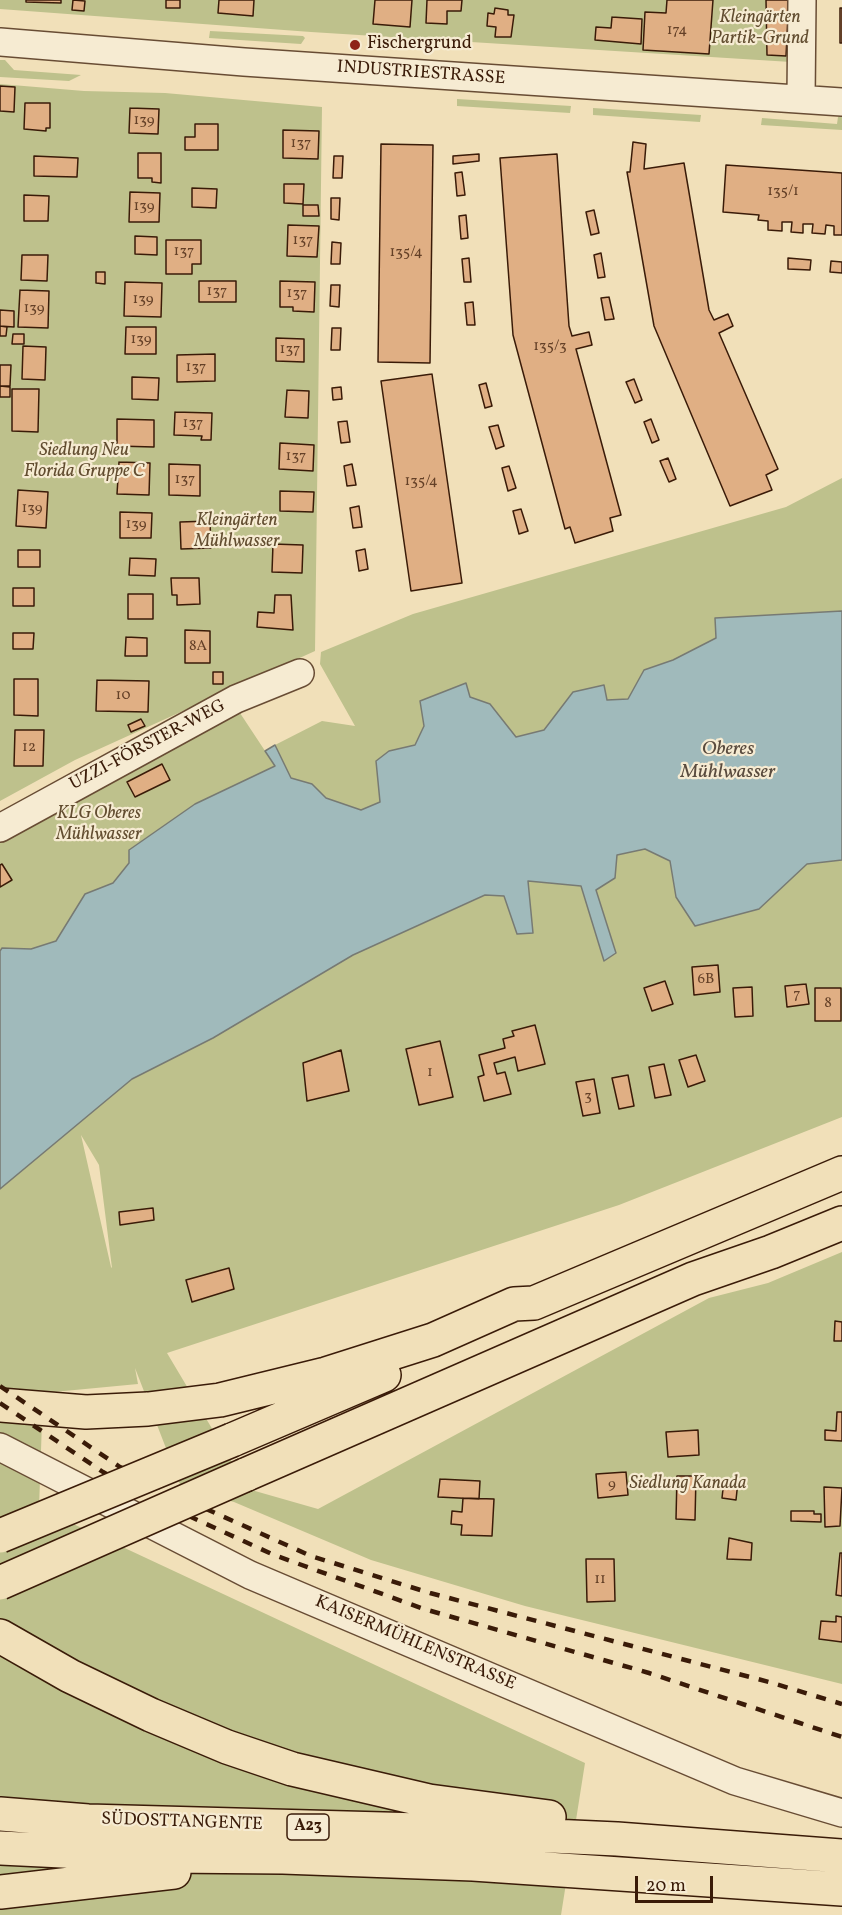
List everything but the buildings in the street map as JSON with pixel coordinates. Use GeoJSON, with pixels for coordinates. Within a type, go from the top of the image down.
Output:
{"type":"FeatureCollection","features":[{"type":"Feature","properties":{"kind":"highway"},"geometry":{"type":"LineString","coordinates":[[0,1405],[86,1412],[148,1409],[220,1400],[372,1360],[433,1340],[514,1304],[534,1303],[842,1173]]}},
{"type":"Feature","properties":{"kind":"highway"},"geometry":{"type":"LineString","coordinates":[[0,1582],[693,1279],[771,1252],[842,1223]]}},
{"type":"Feature","properties":{"kind":"highway"},"geometry":{"type":"LineString","coordinates":[[0,1536],[519,1317],[534,1303]]}},
{"type":"Feature","properties":{"kind":"highway"},"geometry":{"type":"LineString","coordinates":[[0,1636],[70,1676],[151,1715],[238,1751],[292,1770],[429,1802],[626,1835]]}},
{"type":"Feature","properties":{"kind":"highway","name":"SÜDOSTTANGENTE"},"geometry":{"type":"LineString","coordinates":[[0,1814],[88,1821],[626,1835]]}},
{"type":"Feature","properties":{"kind":"highway","name":"A23"},"geometry":{"type":"LineString","coordinates":[[626,1835],[842,1856]]}},
{"type":"Feature","properties":{"kind":"highway","name":"SÜDOSTTANGENTE"},"geometry":{"type":"LineString","coordinates":[[0,1848],[165,1856],[283,1857],[615,1872],[842,1888]]}},
{"type":"Feature","properties":{"kind":"highway"},"geometry":{"type":"LineString","coordinates":[[0,1892],[283,1857]]}},
{"type":"Feature","properties":{"kind":"street"},"geometry":{"type":"LineString","coordinates":[[801,99],[802,0]]}},
{"type":"Feature","properties":{"kind":"street","name":"INDUSTRIESTRASSE"},"geometry":{"type":"LineString","coordinates":[[0,42],[244,62],[842,102]]}},
{"type":"Feature","properties":{"kind":"street","name":"UZZI-FÖRSTER-WEG"},"geometry":{"type":"LineString","coordinates":[[0,828],[236,699],[300,673]]}},
{"type":"Feature","properties":{"kind":"street","name":"KAISERMÜHLENSTRASSE"},"geometry":{"type":"LineString","coordinates":[[0,1447],[250,1575],[735,1781],[842,1813]]}},
{"type":"Feature","properties":{"kind":"green space","name":"Kleingärten Partik-Grund"},"geometry":{"type":"Polygon","coordinates":[[[0,0],[792,0],[791,62],[311,32],[0,9],[0,0]]]}},
{"type":"Feature","properties":{"kind":"green space"},"geometry":{"type":"Polygon","coordinates":[[[210,31],[303,36],[305,38],[301,44],[209,38],[210,31]]]}},
{"type":"Feature","properties":{"kind":"green space"},"geometry":{"type":"Polygon","coordinates":[[[0,60],[5,60],[14,70],[81,75],[69,81],[0,77],[0,60]]]}},
{"type":"Feature","properties":{"kind":"green space"},"geometry":{"type":"Polygon","coordinates":[[[0,84],[84,91],[165,93],[322,107],[315,651],[75,760],[0,801],[0,84]]]}},
{"type":"Feature","properties":{"kind":"green space"},"geometry":{"type":"Polygon","coordinates":[[[457,99],[571,106],[570,113],[457,106],[457,99]]]}},
{"type":"Feature","properties":{"kind":"green space"},"geometry":{"type":"Polygon","coordinates":[[[593,108],[701,115],[700,122],[593,115],[593,108]]]}},
{"type":"Feature","properties":{"kind":"green space"},"geometry":{"type":"Polygon","coordinates":[[[842,115],[842,130],[761,125],[762,118],[837,124],[838,117],[842,115]]]}},
{"type":"Feature","properties":{"kind":"green space"},"geometry":{"type":"Polygon","coordinates":[[[842,478],[842,611],[715,618],[716,638],[673,660],[644,670],[628,699],[606,700],[573,692],[544,730],[516,737],[490,704],[470,697],[466,684],[420,701],[424,726],[415,745],[389,751],[380,802],[361,810],[326,798],[312,784],[291,778],[275,745],[322,721],[355,726],[320,664],[321,652],[413,614],[786,507],[842,478]]]}},
{"type":"Feature","properties":{"kind":"green space","name":"KLG Oberes Mühlwasser"},"geometry":{"type":"Polygon","coordinates":[[[238,710],[275,766],[195,804],[129,850],[129,863],[113,883],[85,894],[56,941],[31,949],[2,948],[0,951],[0,837],[238,710]]]}},
{"type":"Feature","properties":{"kind":"green space","name":"Siedlung Kanada"},"geometry":{"type":"Polygon","coordinates":[[[645,849],[671,861],[676,897],[759,909],[807,864],[842,860],[842,1117],[619,1205],[167,1353],[248,1489],[318,1509],[709,1298],[768,1283],[842,1252],[842,1684],[525,1606],[371,1560],[234,1502],[181,1487],[135,1368],[138,1384],[43,1393],[39,1508],[585,1763],[561,1915],[0,1915],[0,1189],[132,1079],[213,1038],[353,955],[486,895],[504,896],[517,934],[532,933],[527,881],[581,886],[604,961],[616,953],[596,890],[617,855],[645,849]],[[81,1135],[112,1268],[99,1165],[81,1135]]]}},
{"type":"Feature","properties":{"kind":"water","name":"Oberes Mühlwasser"},"geometry":{"type":"Polygon","coordinates":[[[842,611],[842,860],[807,864],[759,909],[695,926],[676,897],[670,861],[645,849],[617,855],[615,878],[596,890],[616,953],[604,961],[581,886],[528,881],[533,933],[517,934],[504,896],[485,895],[353,955],[213,1038],[132,1079],[0,1189],[0,951],[2,948],[31,949],[56,941],[85,894],[113,883],[129,863],[129,850],[195,804],[275,766],[265,751],[275,745],[291,778],[312,784],[326,798],[361,810],[380,802],[376,761],[389,751],[415,745],[424,726],[420,701],[466,683],[470,697],[490,704],[516,737],[544,730],[573,692],[604,685],[607,700],[628,699],[644,670],[673,660],[716,638],[715,618],[842,611]]]}},
{"type":"Feature","properties":{"kind":"railway"},"geometry":{"type":"LineString","coordinates":[[0,1386],[120,1467],[173,1494],[311,1556],[430,1593],[769,1682],[842,1704]]}},
{"type":"Feature","properties":{"kind":"railway"},"geometry":{"type":"LineString","coordinates":[[0,1403],[103,1472],[156,1501],[274,1555],[424,1609],[649,1673],[842,1737]]}},
{"type":"Feature","properties":{"kind":"place","name":"Fischergrund"},"geometry":{"type":"Point","coordinates":[355,45]}},
{"type":"Feature","properties":{"kind":"park label","name":"Siedlung Neu Florida Gruppe C"},"geometry":{"type":"Point","coordinates":[84,462]}},
{"type":"Feature","properties":{"kind":"park label","name":"Kleingärten Mühlwasser"},"geometry":{"type":"Point","coordinates":[237,532]}}]}
